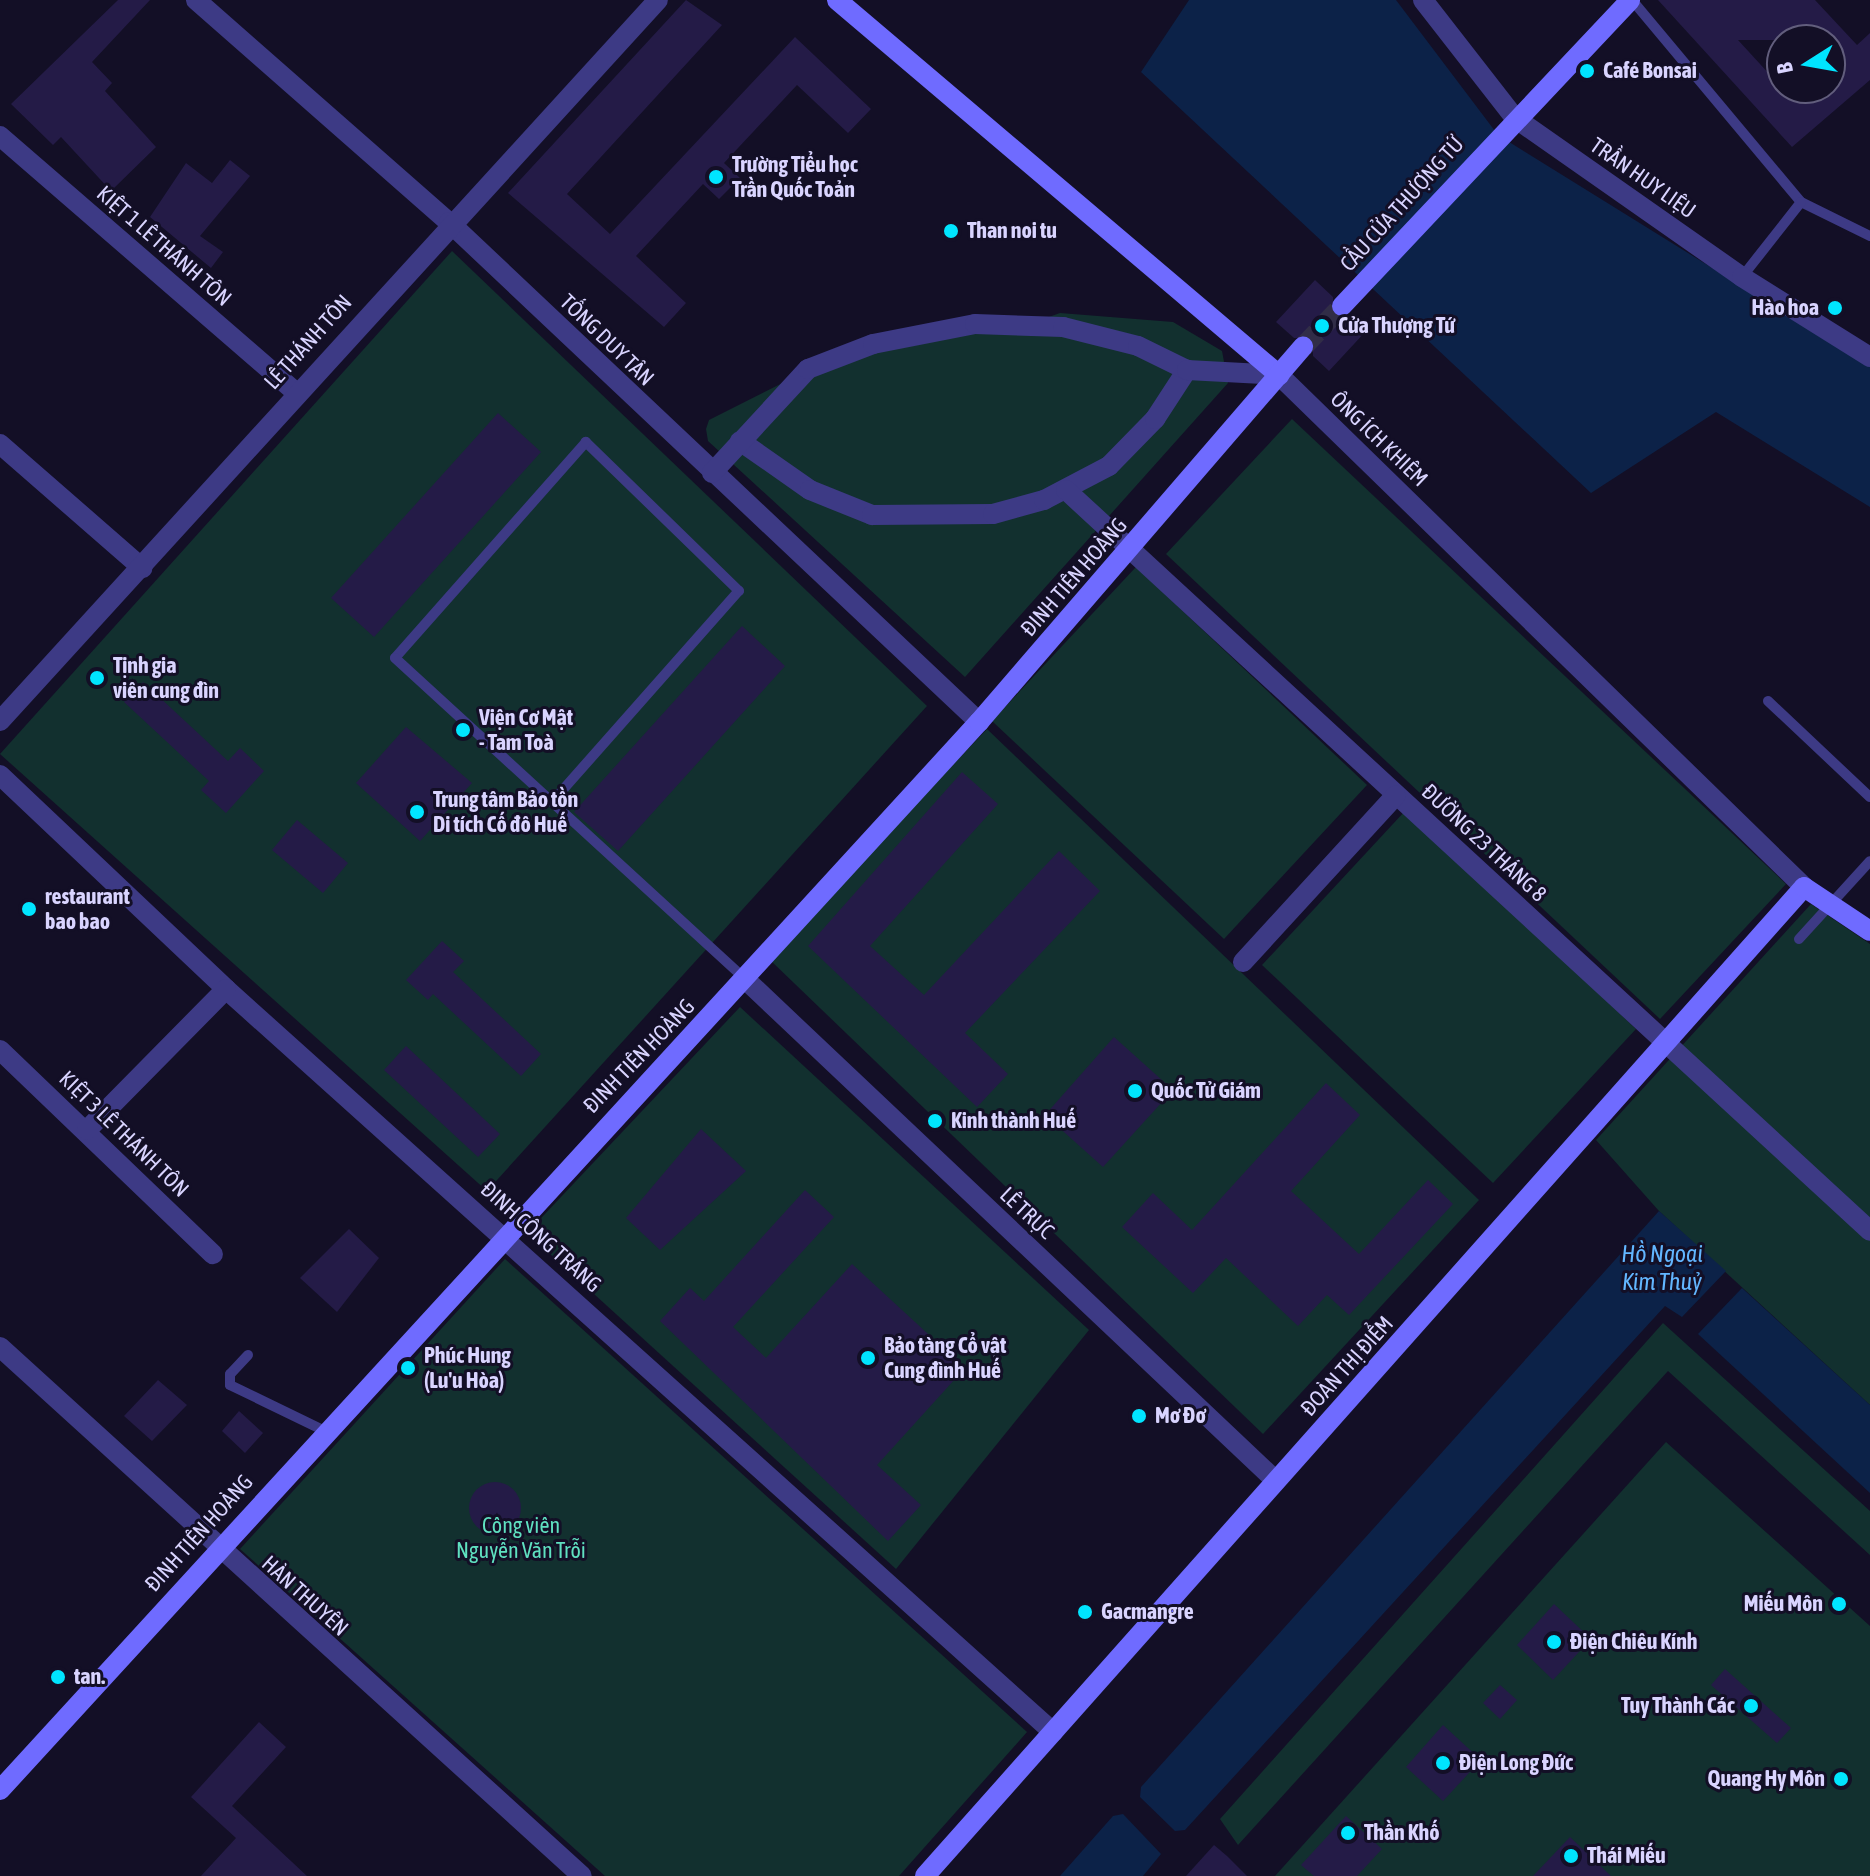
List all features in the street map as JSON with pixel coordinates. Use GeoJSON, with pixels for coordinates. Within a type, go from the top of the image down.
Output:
{"type":"FeatureCollection","features":[{"type":"Feature","properties":{"kind":"main road","name":"ÔNG ÍCH KHIÊM"},"geometry":{"type":"LineString","coordinates":[[837,0],[1279,375]]}},
{"type":"Feature","properties":{"kind":"main road"},"geometry":{"type":"LineString","coordinates":[[1515,118],[1631,0]]}},
{"type":"Feature","properties":{"kind":"main road","name":"CẦU CỬA THƯỢNG TỨ"},"geometry":{"type":"LineString","coordinates":[[1342,306],[1515,118]]}},
{"type":"Feature","properties":{"kind":"main road","name":"ĐINH TIÊN HOÀNG"},"geometry":{"type":"LineString","coordinates":[[0,1790],[503,1234],[746,980],[979,722],[1131,551],[1303,347]]}},
{"type":"Feature","properties":{"kind":"main road","name":"ÔNG ÍCH KHIÊM"},"geometry":{"type":"LineString","coordinates":[[1804,887],[1870,931]]}},
{"type":"Feature","properties":{"kind":"main road","name":"ĐOÀN THỊ ĐIỂM"},"geometry":{"type":"LineString","coordinates":[[925,1876],[1804,887]]}},
{"type":"Feature","properties":{"kind":"street","name":"TỐNG DUY TÂN"},"geometry":{"type":"LineString","coordinates":[[196,0],[449,222],[979,722]]}},
{"type":"Feature","properties":{"kind":"street","name":"LÊ THÁNH TÔN"},"geometry":{"type":"LineString","coordinates":[[0,721],[142,568],[449,222],[658,0]]}},
{"type":"Feature","properties":{"kind":"street","name":"TRẦN HUY LIỆU"},"geometry":{"type":"LineString","coordinates":[[1423,0],[1515,118],[1742,277],[1870,357]]}},
{"type":"Feature","properties":{"kind":"street","name":"KIỆT 1 LÊ THÁNH TÔN"},"geometry":{"type":"LineString","coordinates":[[0,136],[296,392]]}},
{"type":"Feature","properties":{"kind":"street"},"geometry":{"type":"LineString","coordinates":[[712,473],[808,369],[873,344],[975,324],[1063,327],[1138,346],[1187,370],[1279,375]]}},
{"type":"Feature","properties":{"kind":"street"},"geometry":{"type":"LineString","coordinates":[[740,441],[810,490],[872,515],[993,514],[1066,490],[1138,439],[1187,370]]}},
{"type":"Feature","properties":{"kind":"street","name":"ÔNG ÍCH KHIÊM"},"geometry":{"type":"LineString","coordinates":[[1279,375],[1804,887]]}},
{"type":"Feature","properties":{"kind":"street"},"geometry":{"type":"LineString","coordinates":[[0,444],[142,568]]}},
{"type":"Feature","properties":{"kind":"street","name":"ĐƯỜNG 23 THÁNG 8"},"geometry":{"type":"LineString","coordinates":[[1066,490],[1870,1231]]}},
{"type":"Feature","properties":{"kind":"street","name":"ĐINH CÔNG TRÁNG"},"geometry":{"type":"LineString","coordinates":[[0,775],[226,989],[503,1234],[1053,1732]]}},
{"type":"Feature","properties":{"kind":"street"},"geometry":{"type":"LineString","coordinates":[[1243,962],[1396,795]]}},
{"type":"Feature","properties":{"kind":"street","name":"LÊ TRỰC"},"geometry":{"type":"LineString","coordinates":[[746,980],[1276,1481]]}},
{"type":"Feature","properties":{"kind":"street"},"geometry":{"type":"LineString","coordinates":[[87,1130],[226,989]]}},
{"type":"Feature","properties":{"kind":"street","name":"KIỆT 3 LÊ THÁNH TÔN"},"geometry":{"type":"LineString","coordinates":[[0,1050],[87,1130],[213,1254]]}},
{"type":"Feature","properties":{"kind":"street","name":"HÀN THUYÊN"},"geometry":{"type":"LineString","coordinates":[[0,1347],[217,1549],[582,1876]]}},
{"type":"Feature","properties":{"kind":"lane"},"geometry":{"type":"LineString","coordinates":[[1631,0],[1801,202],[1870,236]]}},
{"type":"Feature","properties":{"kind":"lane"},"geometry":{"type":"LineString","coordinates":[[1742,277],[1801,202]]}},
{"type":"Feature","properties":{"kind":"lane"},"geometry":{"type":"LineString","coordinates":[[552,802],[739,591],[586,442],[395,658],[746,980]]}},
{"type":"Feature","properties":{"kind":"lane"},"geometry":{"type":"LineString","coordinates":[[1768,701],[1870,797]]}},
{"type":"Feature","properties":{"kind":"lane"},"geometry":{"type":"LineString","coordinates":[[1799,939],[1870,861]]}},
{"type":"Feature","properties":{"kind":"lane"},"geometry":{"type":"LineString","coordinates":[[248,1355],[230,1374],[230,1385],[325,1431]]}},
{"type":"Feature","properties":{"kind":"green space","name":"Viện Cơ Mật - Tam Toà"},"geometry":{"type":"Polygon","coordinates":[[[452,251],[927,706],[487,1191],[0,754],[452,251]]]}},
{"type":"Feature","properties":{"kind":"green space"},"geometry":{"type":"Polygon","coordinates":[[[1060,313],[1173,322],[1222,351],[1228,383],[965,677],[708,441],[706,429],[709,420],[848,350],[1021,327],[1060,313]]]}},
{"type":"Feature","properties":{"kind":"green space"},"geometry":{"type":"Polygon","coordinates":[[[1292,419],[1786,884],[1660,1019],[1166,554],[1292,419]]]}},
{"type":"Feature","properties":{"kind":"green space"},"geometry":{"type":"Polygon","coordinates":[[[1136,567],[1367,785],[1224,939],[992,721],[1136,567]]]}},
{"type":"Feature","properties":{"kind":"green space","name":"Quốc Tử Giám"},"geometry":{"type":"Polygon","coordinates":[[[987,729],[1479,1200],[1263,1434],[769,959],[987,729]]]}},
{"type":"Feature","properties":{"kind":"green space"},"geometry":{"type":"Polygon","coordinates":[[[1405,811],[1636,1029],[1493,1183],[1262,965],[1405,811]]]}},
{"type":"Feature","properties":{"kind":"green space"},"geometry":{"type":"Polygon","coordinates":[[[1811,904],[1870,944],[1870,1405],[1659,1211],[1596,1140],[1811,904]]]}},
{"type":"Feature","properties":{"kind":"green space"},"geometry":{"type":"Polygon","coordinates":[[[740,1007],[1089,1330],[896,1569],[527,1233],[740,1007]]]}},
{"type":"Feature","properties":{"kind":"green space","name":"Công viên Nguyễn Văn Trỗi"},"geometry":{"type":"Polygon","coordinates":[[[505,1259],[1027,1732],[899,1876],[605,1876],[240,1549],[505,1259]]]}},
{"type":"Feature","properties":{"kind":"green space"},"geometry":{"type":"Polygon","coordinates":[[[1663,1323],[1870,1511],[1870,1555],[1668,1371],[1238,1845],[1220,1819],[1663,1323]]]}},
{"type":"Feature","properties":{"kind":"green space"},"geometry":{"type":"Polygon","coordinates":[[[1666,1442],[1870,1626],[1870,1876],[1275,1876],[1666,1442]]]}},
{"type":"Feature","properties":{"kind":"water"},"geometry":{"type":"Polygon","coordinates":[[[1189,0],[1396,0],[1498,135],[1870,366],[1870,507],[1716,412],[1591,493],[1141,72],[1189,0]]]}},
{"type":"Feature","properties":{"kind":"water","name":"Hồ Ngoại Kim Thuỷ"},"geometry":{"type":"Polygon","coordinates":[[[1659,1211],[1726,1271],[1682,1317],[1665,1306],[1185,1830],[1175,1831],[1140,1797],[1141,1787],[1659,1211]]]}},
{"type":"Feature","properties":{"kind":"water","name":"Hồ Ngoại Kim Thuỷ"},"geometry":{"type":"Polygon","coordinates":[[[1742,1288],[1870,1405],[1870,1493],[1698,1334],[1742,1288]]]}},
{"type":"Feature","properties":{"kind":"water"},"geometry":{"type":"Polygon","coordinates":[[[1123,1814],[1161,1854],[1143,1876],[1060,1876],[1113,1816],[1123,1814]]]}},
{"type":"Feature","properties":{"kind":"building"},"geometry":{"type":"Polygon","coordinates":[[[118,0],[150,0],[92,62],[112,83],[105,91],[156,147],[111,191],[61,137],[53,145],[11,104],[118,0]]]}},
{"type":"Feature","properties":{"kind":"building"},"geometry":{"type":"Polygon","coordinates":[[[686,0],[722,25],[567,194],[610,234],[795,37],[871,109],[848,133],[797,85],[724,163],[740,178],[719,199],[703,184],[636,256],[686,303],[664,327],[508,193],[686,0]]]}},
{"type":"Feature","properties":{"kind":"building"},"geometry":{"type":"Polygon","coordinates":[[[1658,0],[1815,0],[1837,24],[1766,24],[1766,40],[1738,40],[1766,70],[1766,104],[1842,104],[1792,147],[1658,0]]]}},
{"type":"Feature","properties":{"kind":"building"},"geometry":{"type":"Polygon","coordinates":[[[1846,33],[1857,45],[1870,33],[1870,80],[1846,101],[1846,33]]]}},
{"type":"Feature","properties":{"kind":"building"},"geometry":{"type":"Polygon","coordinates":[[[230,160],[250,176],[200,236],[223,252],[211,268],[150,217],[186,163],[212,183],[230,160]]]}},
{"type":"Feature","properties":{"kind":"building","name":"Cửa Thượng Tứ"},"geometry":{"type":"Polygon","coordinates":[[[1315,280],[1333,297],[1333,315],[1352,315],[1367,330],[1329,371],[1313,356],[1312,338],[1294,338],[1276,322],[1315,280]]]}},
{"type":"Feature","properties":{"kind":"building"},"geometry":{"type":"Polygon","coordinates":[[[498,413],[541,452],[374,637],[331,598],[498,413]]]}},
{"type":"Feature","properties":{"kind":"building"},"geometry":{"type":"Polygon","coordinates":[[[742,626],[785,666],[618,851],[574,812],[742,626]]]}},
{"type":"Feature","properties":{"kind":"building"},"geometry":{"type":"Polygon","coordinates":[[[143,682],[228,761],[240,748],[264,771],[226,813],[201,790],[209,781],[124,702],[143,682]]]}},
{"type":"Feature","properties":{"kind":"building","name":"Trung tâm Bảo tồn Di tích Cố đô Huế"},"geometry":{"type":"Polygon","coordinates":[[[406,727],[472,783],[420,841],[356,783],[406,727]]]}},
{"type":"Feature","properties":{"kind":"building"},"geometry":{"type":"Polygon","coordinates":[[[962,772],[998,804],[870,946],[924,995],[1059,851],[1100,891],[965,1033],[1008,1074],[977,1107],[808,946],[962,772]]]}},
{"type":"Feature","properties":{"kind":"building"},"geometry":{"type":"Polygon","coordinates":[[[297,820],[348,863],[323,893],[272,850],[297,820]]]}},
{"type":"Feature","properties":{"kind":"building"},"geometry":{"type":"Polygon","coordinates":[[[442,941],[464,961],[453,972],[541,1054],[521,1076],[433,994],[428,1000],[406,980],[442,941]]]}},
{"type":"Feature","properties":{"kind":"building"},"geometry":{"type":"Polygon","coordinates":[[[1114,1037],[1173,1090],[1103,1167],[1045,1115],[1114,1037]]]}},
{"type":"Feature","properties":{"kind":"building"},"geometry":{"type":"Polygon","coordinates":[[[406,1046],[500,1134],[478,1157],[384,1070],[406,1046]]]}},
{"type":"Feature","properties":{"kind":"building"},"geometry":{"type":"Polygon","coordinates":[[[1326,1083],[1360,1115],[1291,1191],[1359,1254],[1428,1180],[1453,1204],[1349,1315],[1327,1295],[1298,1326],[1226,1258],[1193,1293],[1122,1227],[1153,1193],[1192,1230],[1326,1083]]]}},
{"type":"Feature","properties":{"kind":"building"},"geometry":{"type":"Polygon","coordinates":[[[701,1129],[746,1171],[660,1250],[626,1218],[701,1129]]]}},
{"type":"Feature","properties":{"kind":"building"},"geometry":{"type":"Polygon","coordinates":[[[805,1190],[834,1217],[733,1327],[766,1358],[852,1264],[965,1368],[877,1465],[921,1505],[888,1541],[660,1321],[690,1288],[704,1301],[805,1190]]]}},
{"type":"Feature","properties":{"kind":"building"},"geometry":{"type":"Polygon","coordinates":[[[349,1229],[379,1258],[337,1312],[300,1278],[349,1229]]]}},
{"type":"Feature","properties":{"kind":"building"},"geometry":{"type":"Polygon","coordinates":[[[158,1380],[187,1405],[152,1441],[124,1416],[158,1380]]]}},
{"type":"Feature","properties":{"kind":"building"},"geometry":{"type":"Polygon","coordinates":[[[239,1411],[263,1433],[245,1453],[222,1431],[239,1411]]]}},
{"type":"Feature","properties":{"kind":"building"},"geometry":{"type":"Polygon","coordinates":[[[495,1482],[513,1490],[521,1508],[513,1526],[495,1534],[477,1526],[469,1508],[477,1490],[495,1482]]]}},
{"type":"Feature","properties":{"kind":"building","name":"Điện Chiêu Kính"},"geometry":{"type":"Polygon","coordinates":[[[1554,1604],[1591,1639],[1553,1680],[1517,1645],[1554,1604]]]}},
{"type":"Feature","properties":{"kind":"building","name":"Tuy Thành Các"},"geometry":{"type":"Polygon","coordinates":[[[1725,1669],[1791,1728],[1777,1743],[1711,1685],[1725,1669]]]}},
{"type":"Feature","properties":{"kind":"building"},"geometry":{"type":"Polygon","coordinates":[[[1500,1685],[1517,1700],[1500,1719],[1483,1703],[1500,1685]]]}},
{"type":"Feature","properties":{"kind":"building"},"geometry":{"type":"Polygon","coordinates":[[[259,1722],[286,1747],[232,1806],[307,1876],[201,1876],[236,1838],[191,1797],[259,1722]]]}},
{"type":"Feature","properties":{"kind":"building","name":"Điện Long Đức"},"geometry":{"type":"Polygon","coordinates":[[[1443,1725],[1481,1760],[1443,1801],[1406,1767],[1443,1725]]]}},
{"type":"Feature","properties":{"kind":"building","name":"Thần Khố"},"geometry":{"type":"Polygon","coordinates":[[[1346,1816],[1382,1849],[1357,1876],[1314,1876],[1301,1865],[1346,1816]]]}},
{"type":"Feature","properties":{"kind":"building","name":"Thái Miếu"},"geometry":{"type":"Polygon","coordinates":[[[1570,1837],[1611,1876],[1533,1876],[1570,1837]]]}},
{"type":"Feature","properties":{"kind":"building"},"geometry":{"type":"Polygon","coordinates":[[[1214,1845],[1227,1856],[1247,1876],[1186,1876],[1214,1845]]]}},
{"type":"Feature","properties":{"kind":"tunnel"},"geometry":{"type":"LineString","coordinates":[[1303,347],[1342,306]]}},
{"type":"Feature","properties":{"kind":"place","name":"Café Bonsai"},"geometry":{"type":"Point","coordinates":[1587,71]}},
{"type":"Feature","properties":{"kind":"place","name":"Trường Tiểu học Trần Quốc Toản"},"geometry":{"type":"Point","coordinates":[716,177]}},
{"type":"Feature","properties":{"kind":"place","name":"Than noi tu"},"geometry":{"type":"Point","coordinates":[951,231]}},
{"type":"Feature","properties":{"kind":"place","name":"Hào hoa"},"geometry":{"type":"Point","coordinates":[1835,308]}},
{"type":"Feature","properties":{"kind":"place","name":"Cửa Thượng Tứ"},"geometry":{"type":"Point","coordinates":[1322,326]}},
{"type":"Feature","properties":{"kind":"place","name":"Tịnh gia viên cung đìn"},"geometry":{"type":"Point","coordinates":[97,678]}},
{"type":"Feature","properties":{"kind":"place","name":"Viện Cơ Mật - Tam Toà"},"geometry":{"type":"Point","coordinates":[463,730]}},
{"type":"Feature","properties":{"kind":"place","name":"Trung tâm Bảo tồn Di tích Cố đô Huế"},"geometry":{"type":"Point","coordinates":[417,812]}},
{"type":"Feature","properties":{"kind":"place","name":"restaurant bao bao"},"geometry":{"type":"Point","coordinates":[29,909]}},
{"type":"Feature","properties":{"kind":"place","name":"Quốc Tử Giám"},"geometry":{"type":"Point","coordinates":[1135,1091]}},
{"type":"Feature","properties":{"kind":"place","name":"Kinh thành Huế"},"geometry":{"type":"Point","coordinates":[935,1121]}},
{"type":"Feature","properties":{"kind":"place","name":"Bảo tàng Cổ vật Cung đình Huế"},"geometry":{"type":"Point","coordinates":[868,1358]}},
{"type":"Feature","properties":{"kind":"place","name":"Phúc Hung (Lu'u Hòa)"},"geometry":{"type":"Point","coordinates":[408,1368]}},
{"type":"Feature","properties":{"kind":"place","name":"Mơ Đơ"},"geometry":{"type":"Point","coordinates":[1139,1416]}},
{"type":"Feature","properties":{"kind":"place","name":"Miếu Môn"},"geometry":{"type":"Point","coordinates":[1839,1604]}},
{"type":"Feature","properties":{"kind":"place","name":"Gacmangre"},"geometry":{"type":"Point","coordinates":[1085,1612]}},
{"type":"Feature","properties":{"kind":"place","name":"Điện Chiêu Kính"},"geometry":{"type":"Point","coordinates":[1554,1642]}},
{"type":"Feature","properties":{"kind":"place","name":"tan."},"geometry":{"type":"Point","coordinates":[58,1677]}},
{"type":"Feature","properties":{"kind":"place","name":"Tuy Thành Các"},"geometry":{"type":"Point","coordinates":[1751,1706]}},
{"type":"Feature","properties":{"kind":"place","name":"Điện Long Đức"},"geometry":{"type":"Point","coordinates":[1443,1763]}},
{"type":"Feature","properties":{"kind":"place","name":"Quang Hy Môn"},"geometry":{"type":"Point","coordinates":[1841,1779]}},
{"type":"Feature","properties":{"kind":"place","name":"Thần Khố"},"geometry":{"type":"Point","coordinates":[1348,1833]}},
{"type":"Feature","properties":{"kind":"place","name":"Thái Miếu"},"geometry":{"type":"Point","coordinates":[1571,1856]}}]}
